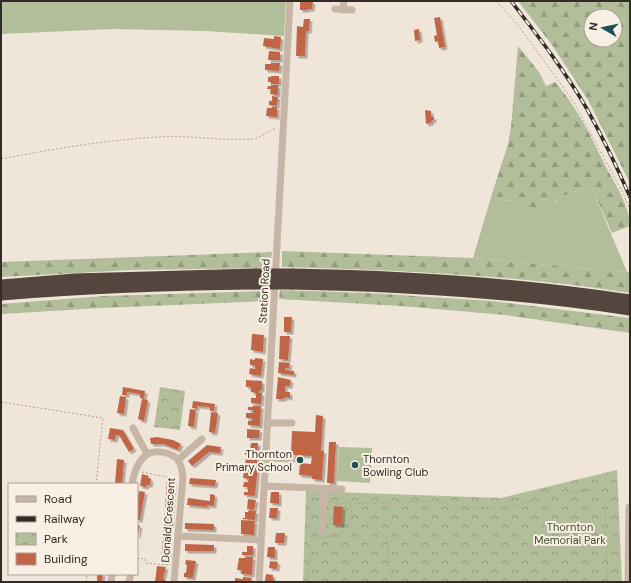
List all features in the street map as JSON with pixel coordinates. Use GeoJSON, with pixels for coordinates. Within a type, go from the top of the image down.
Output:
{"type":"FeatureCollection","features":[{"type":"Feature","properties":{"kind":"highway"},"geometry":{"type":"LineString","coordinates":[[1,285],[74,279],[292,279],[347,275],[449,280],[562,291],[630,300]]}},
{"type":"Feature","properties":{"kind":"highway"},"geometry":{"type":"LineString","coordinates":[[1,295],[74,289],[255,279]]}},
{"type":"Feature","properties":{"kind":"highway"},"geometry":{"type":"LineString","coordinates":[[292,279],[594,304],[630,310]]}},
{"type":"Feature","properties":{"kind":"street","name":"Station Road"},"geometry":{"type":"LineString","coordinates":[[259,582],[290,1]]}},
{"type":"Feature","properties":{"kind":"street"},"geometry":{"type":"LineString","coordinates":[[344,1],[344,10]]}},
{"type":"Feature","properties":{"kind":"street"},"geometry":{"type":"LineString","coordinates":[[335,9],[352,10]]}},
{"type":"Feature","properties":{"kind":"street"},"geometry":{"type":"LineString","coordinates":[[267,423],[292,423]]}},
{"type":"Feature","properties":{"kind":"street"},"geometry":{"type":"LineString","coordinates":[[133,428],[147,454]]}},
{"type":"Feature","properties":{"kind":"street"},"geometry":{"type":"LineString","coordinates":[[132,483],[135,471],[142,458],[147,454],[158,452],[172,454],[178,460],[202,439]]}},
{"type":"Feature","properties":{"kind":"street"},"geometry":{"type":"LineString","coordinates":[[266,458],[297,459]]}},
{"type":"Feature","properties":{"kind":"street","name":"Donald Crescent"},"geometry":{"type":"LineString","coordinates":[[174,582],[183,480],[178,460]]}},
{"type":"Feature","properties":{"kind":"street"},"geometry":{"type":"LineString","coordinates":[[264,486],[342,489]]}},
{"type":"Feature","properties":{"kind":"street"},"geometry":{"type":"LineString","coordinates":[[322,530],[324,488]]}},
{"type":"Feature","properties":{"kind":"street"},"geometry":{"type":"LineString","coordinates":[[628,582],[629,507]]}},
{"type":"Feature","properties":{"kind":"street"},"geometry":{"type":"LineString","coordinates":[[178,536],[261,540]]}},
{"type":"Feature","properties":{"kind":"path"},"geometry":{"type":"LineString","coordinates":[[496,1],[521,30],[573,101],[624,195],[630,210]]}},
{"type":"Feature","properties":{"kind":"path"},"geometry":{"type":"LineString","coordinates":[[1,159],[55,148],[156,137],[175,136],[225,139],[253,138],[271,130],[284,128]]}},
{"type":"Feature","properties":{"kind":"path"},"geometry":{"type":"LineString","coordinates":[[1,402],[103,418],[96,483]]}},
{"type":"Feature","properties":{"kind":"path"},"geometry":{"type":"LineString","coordinates":[[135,471],[183,480]]}},
{"type":"Feature","properties":{"kind":"path"},"geometry":{"type":"LineString","coordinates":[[323,502],[350,504],[424,501],[438,502],[458,507],[502,508],[580,491],[596,490],[601,494],[605,502],[607,575],[605,582]]}},
{"type":"Feature","properties":{"kind":"path"},"geometry":{"type":"LineString","coordinates":[[308,582],[311,542],[313,539],[332,537],[345,531],[352,512],[350,504]]}},
{"type":"Feature","properties":{"kind":"path"},"geometry":{"type":"LineString","coordinates":[[352,512],[375,528],[387,539],[391,582]]}},
{"type":"Feature","properties":{"kind":"path"},"geometry":{"type":"LineString","coordinates":[[138,558],[145,560],[146,562],[176,566]]}},
{"type":"Feature","properties":{"kind":"green space"},"geometry":{"type":"Polygon","coordinates":[[[1,1],[286,1],[284,36],[206,31],[113,29],[1,34],[1,1]]]}},
{"type":"Feature","properties":{"kind":"green space"},"geometry":{"type":"Polygon","coordinates":[[[518,1],[630,1],[630,183],[588,100],[552,45],[518,1]]]}},
{"type":"Feature","properties":{"kind":"green space"},"geometry":{"type":"Polygon","coordinates":[[[518,46],[539,72],[546,86],[555,82],[578,113],[622,197],[628,212],[630,226],[612,233],[591,186],[560,197],[552,204],[525,209],[521,207],[516,200],[503,201],[492,194],[508,144],[511,127],[518,46]]]}},
{"type":"Feature","properties":{"kind":"green space"},"geometry":{"type":"Polygon","coordinates":[[[591,186],[627,272],[473,258],[492,194],[503,201],[516,200],[521,207],[554,203],[560,197],[591,186]]]}},
{"type":"Feature","properties":{"kind":"green space"},"geometry":{"type":"Polygon","coordinates":[[[282,251],[473,258],[630,272],[630,293],[543,282],[456,274],[282,267],[282,251]]]}},
{"type":"Feature","properties":{"kind":"green space"},"geometry":{"type":"Polygon","coordinates":[[[272,252],[270,268],[132,270],[1,277],[1,262],[272,252]]]}},
{"type":"Feature","properties":{"kind":"green space"},"geometry":{"type":"Polygon","coordinates":[[[280,290],[369,293],[492,301],[630,318],[630,333],[505,315],[401,306],[279,299],[280,290]]]}},
{"type":"Feature","properties":{"kind":"green space"},"geometry":{"type":"Polygon","coordinates":[[[268,291],[268,301],[1,314],[1,304],[104,296],[268,291]]]}},
{"type":"Feature","properties":{"kind":"green space"},"geometry":{"type":"Polygon","coordinates":[[[160,387],[185,391],[180,430],[154,427],[160,387]]]}},
{"type":"Feature","properties":{"kind":"green space","name":"Thornton Bowling Club"},"geometry":{"type":"Polygon","coordinates":[[[339,447],[372,448],[370,483],[337,481],[339,447]]]}},
{"type":"Feature","properties":{"kind":"green space","name":"Thornton Memorial Park"},"geometry":{"type":"Polygon","coordinates":[[[617,470],[622,582],[303,582],[306,491],[501,498],[617,470]]]}},
{"type":"Feature","properties":{"kind":"building"},"geometry":{"type":"Polygon","coordinates":[[[300,1],[313,2],[312,9],[300,10],[300,1]]]}},
{"type":"Feature","properties":{"kind":"building"},"geometry":{"type":"Polygon","coordinates":[[[440,17],[445,47],[439,48],[438,41],[435,42],[434,36],[437,35],[434,18],[440,17]]]}},
{"type":"Feature","properties":{"kind":"building"},"geometry":{"type":"Polygon","coordinates":[[[304,19],[310,19],[309,31],[306,31],[305,56],[296,56],[297,26],[303,27],[304,19]]]}},
{"type":"Feature","properties":{"kind":"building"},"geometry":{"type":"Polygon","coordinates":[[[419,29],[420,40],[415,41],[414,30],[419,29]]]}},
{"type":"Feature","properties":{"kind":"building"},"geometry":{"type":"Polygon","coordinates":[[[274,36],[281,37],[280,49],[263,46],[264,38],[274,39],[274,36]]]}},
{"type":"Feature","properties":{"kind":"building"},"geometry":{"type":"Polygon","coordinates":[[[269,51],[280,52],[280,60],[268,60],[269,51]]]}},
{"type":"Feature","properties":{"kind":"building"},"geometry":{"type":"Polygon","coordinates":[[[280,63],[279,71],[265,70],[265,64],[280,63]]]}},
{"type":"Feature","properties":{"kind":"building"},"geometry":{"type":"Polygon","coordinates":[[[279,76],[279,84],[271,84],[271,82],[268,82],[268,77],[279,76]]]}},
{"type":"Feature","properties":{"kind":"building"},"geometry":{"type":"Polygon","coordinates":[[[278,85],[278,95],[270,94],[271,89],[267,89],[268,86],[278,85]]]}},
{"type":"Feature","properties":{"kind":"building"},"geometry":{"type":"Polygon","coordinates":[[[272,96],[278,97],[277,106],[269,105],[269,101],[272,101],[272,96]]]}},
{"type":"Feature","properties":{"kind":"building"},"geometry":{"type":"Polygon","coordinates":[[[277,107],[277,117],[266,116],[267,108],[277,107]]]}},
{"type":"Feature","properties":{"kind":"building"},"geometry":{"type":"Polygon","coordinates":[[[425,110],[431,111],[431,117],[434,117],[434,120],[431,121],[431,123],[426,124],[425,110]]]}},
{"type":"Feature","properties":{"kind":"building"},"geometry":{"type":"Polygon","coordinates":[[[284,317],[292,317],[291,332],[284,332],[284,317]]]}},
{"type":"Feature","properties":{"kind":"building"},"geometry":{"type":"Polygon","coordinates":[[[252,334],[264,335],[263,352],[251,350],[252,334]]]}},
{"type":"Feature","properties":{"kind":"building"},"geometry":{"type":"Polygon","coordinates":[[[280,336],[290,336],[288,360],[279,359],[280,336]]]}},
{"type":"Feature","properties":{"kind":"building"},"geometry":{"type":"Polygon","coordinates":[[[255,358],[263,359],[261,376],[249,374],[250,368],[255,369],[255,366],[250,365],[250,359],[255,360],[255,358]]]}},
{"type":"Feature","properties":{"kind":"building"},"geometry":{"type":"Polygon","coordinates":[[[279,362],[290,363],[289,368],[285,368],[285,370],[294,371],[294,375],[278,373],[279,362]]]}},
{"type":"Feature","properties":{"kind":"building"},"geometry":{"type":"Polygon","coordinates":[[[278,377],[291,380],[290,386],[285,386],[285,392],[290,392],[290,398],[285,397],[284,399],[276,399],[278,377]]]}},
{"type":"Feature","properties":{"kind":"building"},"geometry":{"type":"Polygon","coordinates":[[[246,380],[262,381],[262,390],[260,390],[259,393],[262,393],[261,404],[251,403],[251,398],[256,398],[256,393],[251,392],[251,387],[246,387],[246,380]]]}},
{"type":"Feature","properties":{"kind":"building"},"geometry":{"type":"Polygon","coordinates":[[[123,387],[145,391],[144,399],[140,398],[140,394],[127,392],[127,395],[122,395],[123,387]]]}},
{"type":"Feature","properties":{"kind":"building"},"geometry":{"type":"Polygon","coordinates":[[[120,396],[126,397],[124,414],[117,413],[120,396]]]}},
{"type":"Feature","properties":{"kind":"building"},"geometry":{"type":"Polygon","coordinates":[[[142,399],[148,400],[144,421],[138,419],[142,399]]]}},
{"type":"Feature","properties":{"kind":"building"},"geometry":{"type":"Polygon","coordinates":[[[193,401],[215,404],[214,411],[210,411],[210,407],[197,406],[197,409],[192,408],[193,401]]]}},
{"type":"Feature","properties":{"kind":"building"},"geometry":{"type":"Polygon","coordinates":[[[261,406],[260,426],[248,425],[248,421],[252,421],[252,418],[246,418],[246,413],[253,413],[253,410],[248,410],[248,407],[261,406]]]}},
{"type":"Feature","properties":{"kind":"building"},"geometry":{"type":"Polygon","coordinates":[[[190,409],[196,410],[194,427],[188,426],[190,409]]]}},
{"type":"Feature","properties":{"kind":"building"},"geometry":{"type":"Polygon","coordinates":[[[211,412],[218,413],[215,433],[209,432],[211,412]]]}},
{"type":"Feature","properties":{"kind":"building"},"geometry":{"type":"Polygon","coordinates":[[[316,415],[323,416],[321,451],[324,451],[322,480],[312,479],[312,476],[299,475],[300,463],[311,464],[312,456],[291,455],[292,431],[315,432],[316,415]]]}},
{"type":"Feature","properties":{"kind":"building"},"geometry":{"type":"Polygon","coordinates":[[[110,428],[123,430],[134,449],[129,452],[119,435],[116,435],[115,440],[108,439],[110,428]]]}},
{"type":"Feature","properties":{"kind":"building"},"geometry":{"type":"Polygon","coordinates":[[[247,429],[260,430],[259,438],[247,438],[247,429]]]}},
{"type":"Feature","properties":{"kind":"building"},"geometry":{"type":"Polygon","coordinates":[[[157,437],[173,440],[181,444],[178,450],[163,444],[151,444],[150,438],[157,437]]]}},
{"type":"Feature","properties":{"kind":"building"},"geometry":{"type":"Polygon","coordinates":[[[329,442],[336,442],[334,483],[327,483],[329,442]]]}},
{"type":"Feature","properties":{"kind":"building"},"geometry":{"type":"Polygon","coordinates":[[[251,443],[258,443],[257,463],[245,463],[246,459],[249,459],[249,455],[245,455],[245,450],[250,450],[251,443]]]}},
{"type":"Feature","properties":{"kind":"building"},"geometry":{"type":"Polygon","coordinates":[[[207,445],[221,447],[220,453],[209,452],[192,466],[188,461],[207,445]]]}},
{"type":"Feature","properties":{"kind":"building"},"geometry":{"type":"Polygon","coordinates":[[[117,459],[124,460],[122,483],[115,483],[117,459]]]}},
{"type":"Feature","properties":{"kind":"building"},"geometry":{"type":"Polygon","coordinates":[[[245,464],[258,465],[255,496],[244,495],[244,492],[248,492],[248,487],[243,487],[244,482],[248,482],[249,479],[243,478],[245,464]]]}},
{"type":"Feature","properties":{"kind":"building"},"geometry":{"type":"Polygon","coordinates":[[[142,474],[149,476],[148,478],[151,479],[150,485],[147,485],[146,487],[140,486],[142,474]]]}},
{"type":"Feature","properties":{"kind":"building"},"geometry":{"type":"Polygon","coordinates":[[[190,478],[216,480],[215,486],[189,484],[190,478]]]}},
{"type":"Feature","properties":{"kind":"building"},"geometry":{"type":"Polygon","coordinates":[[[167,479],[174,479],[171,526],[164,526],[167,479]]]}},
{"type":"Feature","properties":{"kind":"building"},"geometry":{"type":"Polygon","coordinates":[[[139,491],[145,492],[140,520],[138,520],[139,491]]]}},
{"type":"Feature","properties":{"kind":"building"},"geometry":{"type":"Polygon","coordinates":[[[271,492],[279,492],[279,504],[270,503],[271,492]]]}},
{"type":"Feature","properties":{"kind":"building"},"geometry":{"type":"Polygon","coordinates":[[[210,494],[215,495],[214,506],[207,505],[207,507],[187,505],[188,498],[210,501],[210,494]]]}},
{"type":"Feature","properties":{"kind":"building"},"geometry":{"type":"Polygon","coordinates":[[[248,499],[256,500],[254,510],[247,509],[248,499]]]}},
{"type":"Feature","properties":{"kind":"building"},"geometry":{"type":"Polygon","coordinates":[[[334,506],[343,507],[342,525],[333,525],[334,506]]]}},
{"type":"Feature","properties":{"kind":"building"},"geometry":{"type":"Polygon","coordinates":[[[270,508],[278,508],[277,518],[269,518],[270,508]]]}},
{"type":"Feature","properties":{"kind":"building"},"geometry":{"type":"Polygon","coordinates":[[[249,510],[256,511],[255,520],[242,519],[245,518],[245,512],[248,512],[249,510]]]}},
{"type":"Feature","properties":{"kind":"building"},"geometry":{"type":"Polygon","coordinates":[[[241,520],[255,521],[254,535],[241,534],[241,520]]]}},
{"type":"Feature","properties":{"kind":"building"},"geometry":{"type":"Polygon","coordinates":[[[185,523],[214,524],[214,530],[185,529],[185,523]]]}},
{"type":"Feature","properties":{"kind":"building"},"geometry":{"type":"Polygon","coordinates":[[[138,525],[140,526],[138,536],[138,525]]]}},
{"type":"Feature","properties":{"kind":"building"},"geometry":{"type":"Polygon","coordinates":[[[164,528],[170,529],[168,562],[161,561],[164,528]]]}},
{"type":"Feature","properties":{"kind":"building"},"geometry":{"type":"Polygon","coordinates":[[[276,533],[285,533],[284,543],[275,543],[276,533]]]}},
{"type":"Feature","properties":{"kind":"building"},"geometry":{"type":"Polygon","coordinates":[[[185,544],[214,545],[214,551],[185,551],[185,544]]]}},
{"type":"Feature","properties":{"kind":"building"},"geometry":{"type":"Polygon","coordinates":[[[247,546],[253,546],[253,555],[242,555],[242,552],[247,552],[247,546]]]}},
{"type":"Feature","properties":{"kind":"building"},"geometry":{"type":"Polygon","coordinates":[[[268,547],[275,547],[275,558],[267,557],[268,547]]]}},
{"type":"Feature","properties":{"kind":"building"},"geometry":{"type":"Polygon","coordinates":[[[253,557],[252,575],[241,574],[242,570],[237,570],[239,558],[253,557]]]}},
{"type":"Feature","properties":{"kind":"building"},"geometry":{"type":"Polygon","coordinates":[[[186,560],[196,561],[193,578],[184,577],[187,565],[185,564],[186,560]]]}},
{"type":"Feature","properties":{"kind":"building"},"geometry":{"type":"Polygon","coordinates":[[[270,561],[278,562],[277,569],[269,568],[270,561]]]}},
{"type":"Feature","properties":{"kind":"building"},"geometry":{"type":"Polygon","coordinates":[[[157,566],[166,567],[163,579],[165,582],[155,582],[157,566]]]}},
{"type":"Feature","properties":{"kind":"building"},"geometry":{"type":"Polygon","coordinates":[[[266,574],[273,575],[274,582],[265,581],[266,574]]]}},
{"type":"Feature","properties":{"kind":"building"},"geometry":{"type":"Polygon","coordinates":[[[97,575],[103,575],[102,582],[97,581],[97,575]]]}},
{"type":"Feature","properties":{"kind":"building"},"geometry":{"type":"Polygon","coordinates":[[[243,577],[252,578],[251,582],[235,582],[235,578],[243,579],[243,577]]]}},
{"type":"Feature","properties":{"kind":"railway"},"geometry":{"type":"LineString","coordinates":[[511,1],[551,54],[579,95],[604,142],[630,197]]}},
{"type":"Feature","properties":{"kind":"place","name":"Thornton Primary School"},"geometry":{"type":"Point","coordinates":[300,460]}},
{"type":"Feature","properties":{"kind":"place","name":"Thornton Bowling Club"},"geometry":{"type":"Point","coordinates":[355,465]}}]}
